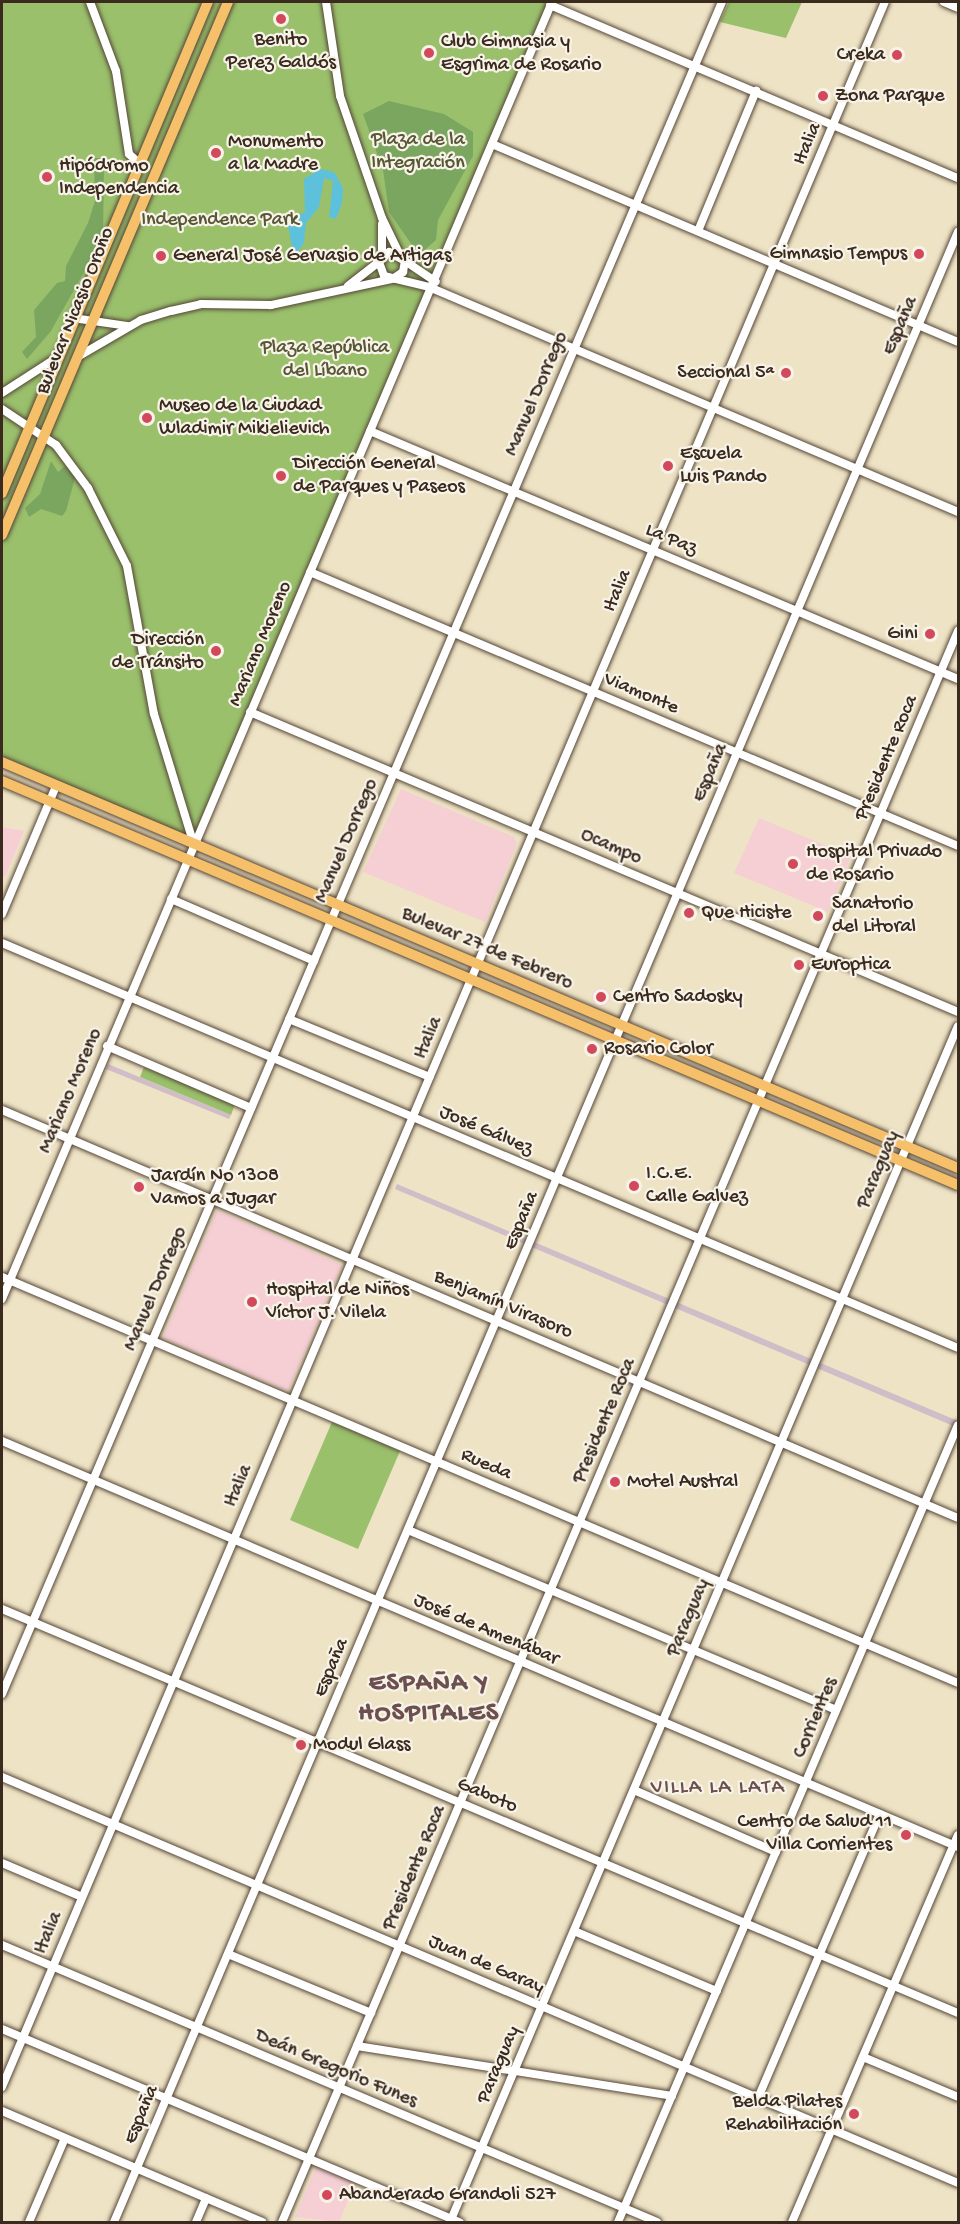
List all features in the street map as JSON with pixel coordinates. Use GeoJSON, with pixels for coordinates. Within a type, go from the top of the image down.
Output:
{"type":"FeatureCollection","features":[{"type":"Feature","properties":{"kind":"main road","name":"Bulevar Nicasio Oroño"},"geometry":{"type":"LineString","coordinates":[[2,493],[27,427],[208,2]]}},
{"type":"Feature","properties":{"kind":"main road","name":"Bulevar Nicasio Oroño"},"geometry":{"type":"LineString","coordinates":[[2,535],[228,2]]}},
{"type":"Feature","properties":{"kind":"main road","name":"Bulevar 27 de Febrero"},"geometry":{"type":"LineString","coordinates":[[2,762],[958,1168]]}},
{"type":"Feature","properties":{"kind":"main road","name":"Bulevar 27 de Febrero"},"geometry":{"type":"LineString","coordinates":[[2,781],[958,1185]]}},
{"type":"Feature","properties":{"kind":"street"},"geometry":{"type":"LineString","coordinates":[[90,2],[116,71],[129,154],[139,163]]}},
{"type":"Feature","properties":{"kind":"street"},"geometry":{"type":"LineString","coordinates":[[79,356],[131,326],[201,304],[271,305],[393,278],[403,272],[402,258],[382,218],[340,96],[326,2]]}},
{"type":"Feature","properties":{"kind":"street","name":"Manuel Dorrego"},"geometry":{"type":"LineString","coordinates":[[2,1694],[722,2]]}},
{"type":"Feature","properties":{"kind":"street","name":"Italia"},"geometry":{"type":"LineString","coordinates":[[2,2087],[885,2]]}},
{"type":"Feature","properties":{"kind":"street"},"geometry":{"type":"LineString","coordinates":[[944,2],[958,8]]}},
{"type":"Feature","properties":{"kind":"street"},"geometry":{"type":"LineString","coordinates":[[551,3],[958,178]]}},
{"type":"Feature","properties":{"kind":"street","name":"Mariano Moreno"},"geometry":{"type":"LineString","coordinates":[[2,1299],[5,1279],[69,1138],[195,845],[551,3]]}},
{"type":"Feature","properties":{"kind":"street"},"geometry":{"type":"LineString","coordinates":[[698,231],[756,92]]}},
{"type":"Feature","properties":{"kind":"street"},"geometry":{"type":"LineString","coordinates":[[492,144],[958,342]]}},
{"type":"Feature","properties":{"kind":"street"},"geometry":{"type":"LineString","coordinates":[[382,218],[381,273],[429,287],[958,512]]}},
{"type":"Feature","properties":{"kind":"street","name":"España"},"geometry":{"type":"LineString","coordinates":[[114,2223],[958,232]]}},
{"type":"Feature","properties":{"kind":"street"},"geometry":{"type":"LineString","coordinates":[[342,289],[381,259],[402,258],[433,278],[444,294]]}},
{"type":"Feature","properties":{"kind":"street"},"geometry":{"type":"LineString","coordinates":[[73,318],[131,326]]}},
{"type":"Feature","properties":{"kind":"street"},"geometry":{"type":"LineString","coordinates":[[2,393],[56,358]]}},
{"type":"Feature","properties":{"kind":"street"},"geometry":{"type":"LineString","coordinates":[[2,410],[27,427],[45,435],[88,488],[127,566],[154,714],[195,845]]}},
{"type":"Feature","properties":{"kind":"street","name":"La Paz"},"geometry":{"type":"LineString","coordinates":[[370,431],[958,679]]}},
{"type":"Feature","properties":{"kind":"street","name":"Viamonte"},"geometry":{"type":"LineString","coordinates":[[310,572],[958,846]]}},
{"type":"Feature","properties":{"kind":"street","name":"Presidente Roca"},"geometry":{"type":"LineString","coordinates":[[282,2223],[958,631]]}},
{"type":"Feature","properties":{"kind":"street","name":"Ocampo"},"geometry":{"type":"LineString","coordinates":[[250,712],[958,1012]]}},
{"type":"Feature","properties":{"kind":"street"},"geometry":{"type":"LineString","coordinates":[[2,914],[56,786]]}},
{"type":"Feature","properties":{"kind":"street"},"geometry":{"type":"LineString","coordinates":[[171,899],[314,961]]}},
{"type":"Feature","properties":{"kind":"street","name":"José Gálvez"},"geometry":{"type":"LineString","coordinates":[[2,943],[958,1348]]}},
{"type":"Feature","properties":{"kind":"street"},"geometry":{"type":"LineString","coordinates":[[289,1019],[430,1077]]}},
{"type":"Feature","properties":{"kind":"street","name":"Paraguay"},"geometry":{"type":"LineString","coordinates":[[454,2221],[514,2072],[958,1026]]}},
{"type":"Feature","properties":{"kind":"street"},"geometry":{"type":"LineString","coordinates":[[107,1046],[251,1108]]}},
{"type":"Feature","properties":{"kind":"street","name":"Benjamín Virasoro"},"geometry":{"type":"LineString","coordinates":[[2,1110],[958,1518]]}},
{"type":"Feature","properties":{"kind":"street","name":"Rueda"},"geometry":{"type":"LineString","coordinates":[[5,1279],[958,1683]]}},
{"type":"Feature","properties":{"kind":"street","name":"Corrientes"},"geometry":{"type":"LineString","coordinates":[[618,2223],[958,1425]]}},
{"type":"Feature","properties":{"kind":"street","name":"José de Amenábar"},"geometry":{"type":"LineString","coordinates":[[2,1441],[956,1846]]}},
{"type":"Feature","properties":{"kind":"street"},"geometry":{"type":"LineString","coordinates":[[408,1530],[836,1710]]}},
{"type":"Feature","properties":{"kind":"street","name":"Gaboto"},"geometry":{"type":"LineString","coordinates":[[2,1609],[958,2013]]}},
{"type":"Feature","properties":{"kind":"street","name":"Juan de Garay"},"geometry":{"type":"LineString","coordinates":[[2,1776],[958,2183]]}},
{"type":"Feature","properties":{"kind":"street"},"geometry":{"type":"LineString","coordinates":[[634,1790],[776,1852]]}},
{"type":"Feature","properties":{"kind":"street"},"geometry":{"type":"LineString","coordinates":[[758,2098],[880,1814]]}},
{"type":"Feature","properties":{"kind":"street"},"geometry":{"type":"LineString","coordinates":[[792,2223],[862,2057],[956,1846],[958,1835]]}},
{"type":"Feature","properties":{"kind":"street"},"geometry":{"type":"LineString","coordinates":[[2,1863],[82,1897]]}},
{"type":"Feature","properties":{"kind":"street"},"geometry":{"type":"LineString","coordinates":[[574,1931],[717,1991]]}},
{"type":"Feature","properties":{"kind":"street","name":"Deán Gregorio Funes"},"geometry":{"type":"LineString","coordinates":[[2,1945],[657,2223]]}},
{"type":"Feature","properties":{"kind":"street"},"geometry":{"type":"LineString","coordinates":[[228,1954],[371,2013]]}},
{"type":"Feature","properties":{"kind":"street"},"geometry":{"type":"LineString","coordinates":[[2,2029],[454,2221]]}},
{"type":"Feature","properties":{"kind":"street"},"geometry":{"type":"LineString","coordinates":[[357,2046],[672,2096]]}},
{"type":"Feature","properties":{"kind":"street"},"geometry":{"type":"LineString","coordinates":[[862,2057],[958,2097]]}},
{"type":"Feature","properties":{"kind":"street"},"geometry":{"type":"LineString","coordinates":[[2,2111],[262,2223]]}},
{"type":"Feature","properties":{"kind":"street"},"geometry":{"type":"LineString","coordinates":[[29,2223],[65,2138]]}},
{"type":"Feature","properties":{"kind":"street"},"geometry":{"type":"LineString","coordinates":[[196,2223],[206,2198]]}},
{"type":"Feature","properties":{"kind":"shaded area"},"geometry":{"type":"Polygon","coordinates":[[[401,789],[514,837],[517,844],[485,922],[363,872],[401,789]]]}},
{"type":"Feature","properties":{"kind":"shaded area","name":"Hospital Privado de Rosario"},"geometry":{"type":"Polygon","coordinates":[[[759,818],[851,856],[828,912],[734,873],[759,818]]]}},
{"type":"Feature","properties":{"kind":"shaded area"},"geometry":{"type":"Polygon","coordinates":[[[2,827],[24,831],[5,877],[2,875],[2,827]]]}},
{"type":"Feature","properties":{"kind":"shaded area","name":"Centro Sadosky"},"geometry":{"type":"Polygon","coordinates":[[[601,988],[607,991],[610,997],[607,1003],[601,1006],[595,1003],[592,997],[595,991],[601,988]]]}},
{"type":"Feature","properties":{"kind":"shaded area"},"geometry":{"type":"Polygon","coordinates":[[[108,1064],[231,1115],[229,1119],[106,1069],[108,1064]]]}},
{"type":"Feature","properties":{"kind":"shaded area"},"geometry":{"type":"Polygon","coordinates":[[[397,1184],[958,1421],[958,1428],[395,1189],[397,1184]]]}},
{"type":"Feature","properties":{"kind":"shaded area","name":"Hospital de Niños Víctor J. Vilela"},"geometry":{"type":"Polygon","coordinates":[[[217,1210],[342,1265],[288,1391],[163,1338],[217,1210]]]}},
{"type":"Feature","properties":{"kind":"shaded area","name":"Abanderado Grandoli 527"},"geometry":{"type":"Polygon","coordinates":[[[317,2165],[356,2182],[339,2222],[295,2217],[317,2165]]]}},
{"type":"Feature","properties":{"kind":"green space","name":"Independence Park"},"geometry":{"type":"Polygon","coordinates":[[[2,2],[552,2],[195,845],[2,762],[2,2]]]}},
{"type":"Feature","properties":{"kind":"green space"},"geometry":{"type":"Polygon","coordinates":[[[729,2],[802,2],[786,38],[720,22],[729,2]]]}},
{"type":"Feature","properties":{"kind":"green space","name":"Plaza de la Integración"},"geometry":{"type":"Polygon","coordinates":[[[389,101],[444,114],[473,132],[473,156],[438,220],[436,240],[419,255],[389,212],[383,170],[363,114],[389,101]]]}},
{"type":"Feature","properties":{"kind":"green space"},"geometry":{"type":"Polygon","coordinates":[[[94,158],[102,158],[104,167],[103,238],[51,331],[27,359],[22,352],[36,337],[34,310],[57,283],[65,281],[66,266],[88,223],[95,201],[94,158]]]}},
{"type":"Feature","properties":{"kind":"green space"},"geometry":{"type":"Polygon","coordinates":[[[51,461],[58,472],[65,466],[75,478],[66,511],[62,516],[41,509],[29,517],[25,508],[40,494],[51,461]]]}},
{"type":"Feature","properties":{"kind":"green space"},"geometry":{"type":"Polygon","coordinates":[[[144,1067],[235,1104],[231,1115],[140,1077],[144,1067]]]}},
{"type":"Feature","properties":{"kind":"green space"},"geometry":{"type":"Polygon","coordinates":[[[332,1422],[400,1451],[358,1549],[290,1520],[332,1422]]]}},
{"type":"Feature","properties":{"kind":"water"},"geometry":{"type":"Polygon","coordinates":[[[320,169],[334,172],[343,188],[342,203],[336,219],[329,217],[333,181],[324,178],[319,207],[306,223],[304,243],[294,257],[287,221],[305,212],[304,179],[320,169]]]}},
{"type":"Feature","properties":{"kind":"place","name":"Benito Perez Galdós"},"geometry":{"type":"Point","coordinates":[281,19]}},
{"type":"Feature","properties":{"kind":"place","name":"Club Gimnasia y Esgrima de Rosario"},"geometry":{"type":"Point","coordinates":[429,53]}},
{"type":"Feature","properties":{"kind":"place","name":"Creka"},"geometry":{"type":"Point","coordinates":[897,55]}},
{"type":"Feature","properties":{"kind":"place","name":"Zona Parque"},"geometry":{"type":"Point","coordinates":[823,96]}},
{"type":"Feature","properties":{"kind":"place","name":"Monumento a la Madre"},"geometry":{"type":"Point","coordinates":[216,153]}},
{"type":"Feature","properties":{"kind":"place","name":"Hipódromo Independencia"},"geometry":{"type":"Point","coordinates":[47,177]}},
{"type":"Feature","properties":{"kind":"place","name":"Gimnasio Tempus"},"geometry":{"type":"Point","coordinates":[919,254]}},
{"type":"Feature","properties":{"kind":"place","name":"General José Gervasio de Artigas"},"geometry":{"type":"Point","coordinates":[161,256]}},
{"type":"Feature","properties":{"kind":"place","name":"Seccional 5ª"},"geometry":{"type":"Point","coordinates":[786,373]}},
{"type":"Feature","properties":{"kind":"place","name":"Museo de la Ciudad Wladimir Mikielievich"},"geometry":{"type":"Point","coordinates":[147,418]}},
{"type":"Feature","properties":{"kind":"place","name":"Escuela Luis Pando"},"geometry":{"type":"Point","coordinates":[668,466]}},
{"type":"Feature","properties":{"kind":"place","name":"Dirección General de Parques y Paseos"},"geometry":{"type":"Point","coordinates":[281,476]}},
{"type":"Feature","properties":{"kind":"place","name":"Gini"},"geometry":{"type":"Point","coordinates":[930,634]}},
{"type":"Feature","properties":{"kind":"place","name":"Dirección de Tránsito"},"geometry":{"type":"Point","coordinates":[216,651]}},
{"type":"Feature","properties":{"kind":"place","name":"Hospital Privado de Rosario"},"geometry":{"type":"Point","coordinates":[793,864]}},
{"type":"Feature","properties":{"kind":"place","name":"Que Hiciste"},"geometry":{"type":"Point","coordinates":[689,913]}},
{"type":"Feature","properties":{"kind":"place","name":"Sanatorio del Litoral"},"geometry":{"type":"Point","coordinates":[818,916]}},
{"type":"Feature","properties":{"kind":"place","name":"Europtica"},"geometry":{"type":"Point","coordinates":[799,965]}},
{"type":"Feature","properties":{"kind":"place","name":"Centro Sadosky"},"geometry":{"type":"Point","coordinates":[601,997]}},
{"type":"Feature","properties":{"kind":"place","name":"Rosario Color"},"geometry":{"type":"Point","coordinates":[592,1049]}},
{"type":"Feature","properties":{"kind":"place","name":"I.C.E. Calle Galvez"},"geometry":{"type":"Point","coordinates":[634,1186]}},
{"type":"Feature","properties":{"kind":"place","name":"Jardín No 1308 Vamos a Jugar"},"geometry":{"type":"Point","coordinates":[139,1187]}},
{"type":"Feature","properties":{"kind":"place","name":"Hospital de Niños Víctor J. Vilela"},"geometry":{"type":"Point","coordinates":[252,1302]}},
{"type":"Feature","properties":{"kind":"place","name":"Motel Austral"},"geometry":{"type":"Point","coordinates":[615,1482]}},
{"type":"Feature","properties":{"kind":"place","name":"Modul Glass"},"geometry":{"type":"Point","coordinates":[301,1745]}},
{"type":"Feature","properties":{"kind":"place","name":"Centro de Salud 11 Villa Corrientes"},"geometry":{"type":"Point","coordinates":[906,1835]}},
{"type":"Feature","properties":{"kind":"place","name":"Belda Pilates Rehabilitación"},"geometry":{"type":"Point","coordinates":[854,2114]}},
{"type":"Feature","properties":{"kind":"place","name":"Abanderado Grandoli 527"},"geometry":{"type":"Point","coordinates":[327,2195]}},
{"type":"Feature","properties":{"kind":"district","name":"ESPAÑA Y HOSPITALES"},"geometry":{"type":"Point","coordinates":[429,1700]}},
{"type":"Feature","properties":{"kind":"district","name":"VILLA LA LATA"},"geometry":{"type":"Point","coordinates":[718,1789]}},
{"type":"Feature","properties":{"kind":"park label","name":"Plaza República del Líbano"},"geometry":{"type":"Point","coordinates":[325,360]}}]}
